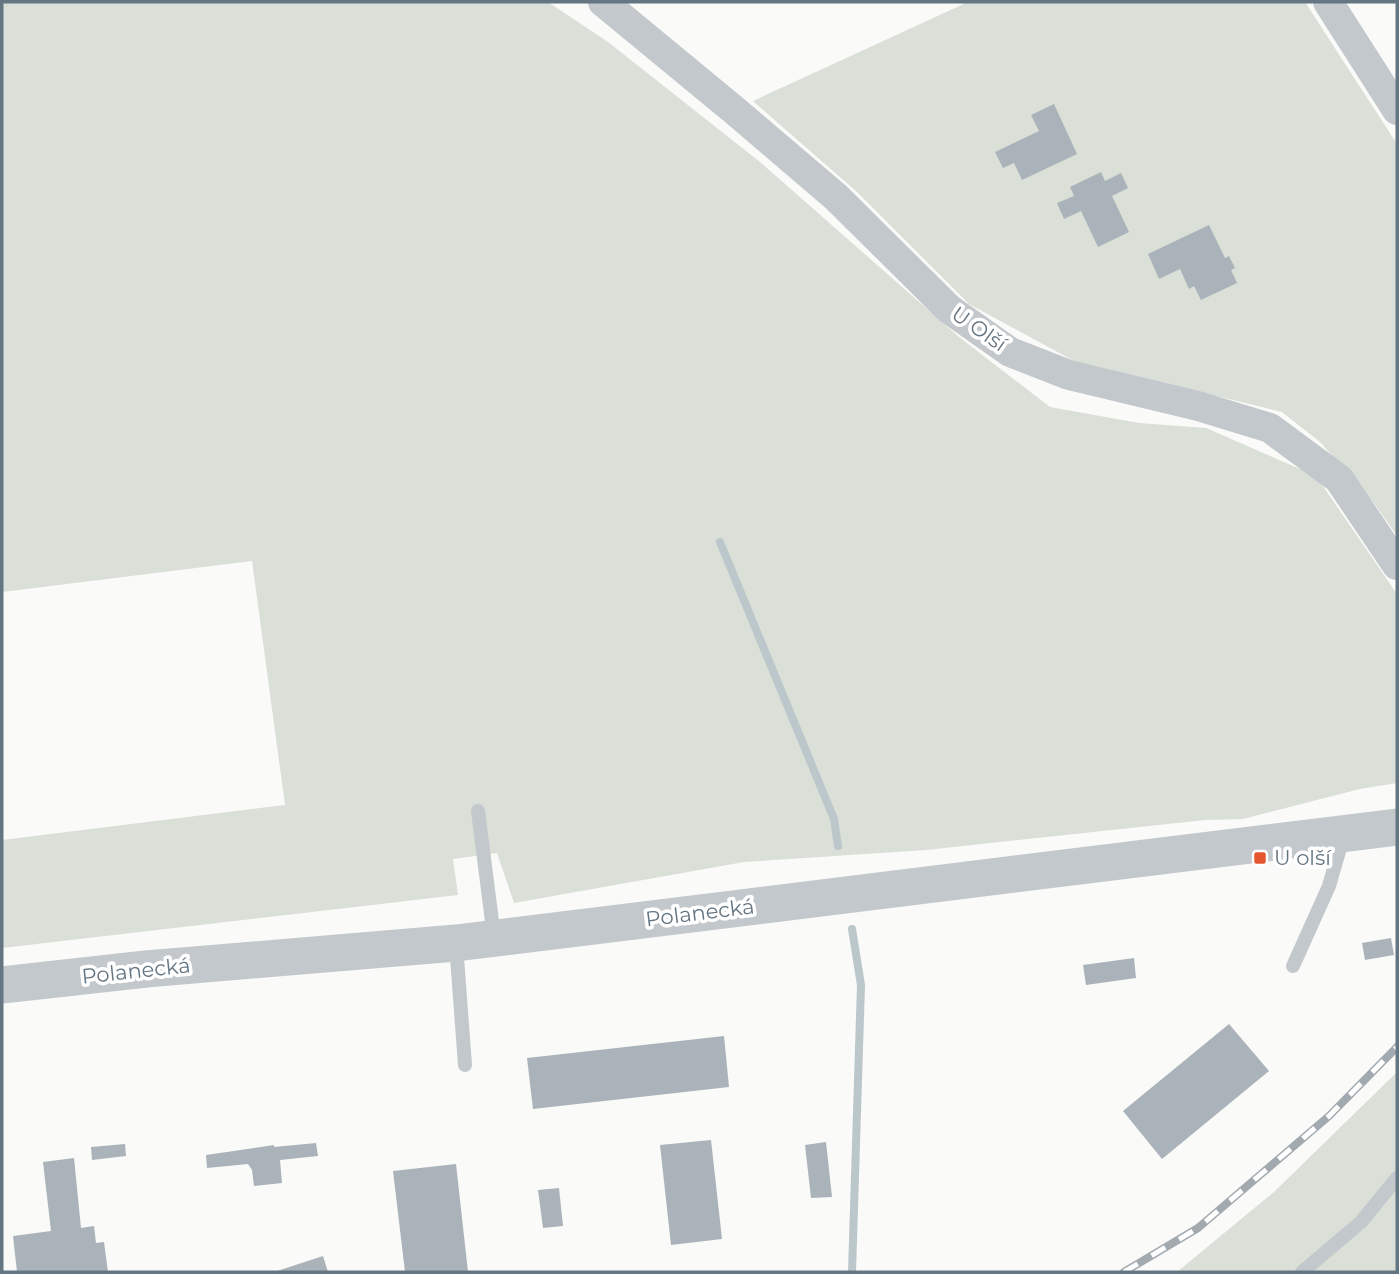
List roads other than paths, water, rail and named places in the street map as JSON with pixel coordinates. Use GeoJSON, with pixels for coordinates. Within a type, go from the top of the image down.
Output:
{"type":"FeatureCollection","features":[{"type":"Feature","properties":{"kind":"street","name":"U Olší"},"geometry":{"type":"LineString","coordinates":[[603,2],[836,197],[949,309],[1010,352],[1069,375],[1198,406],[1270,428],[1339,479],[1397,565]]}},
{"type":"Feature","properties":{"kind":"street"},"geometry":{"type":"LineString","coordinates":[[1328,2],[1397,110]]}},
{"type":"Feature","properties":{"kind":"street","name":"Polanecká"},"geometry":{"type":"LineString","coordinates":[[2,985],[146,969],[456,943],[1397,827]]}},
{"type":"Feature","properties":{"kind":"lane"},"geometry":{"type":"LineString","coordinates":[[478,811],[494,938]]}},
{"type":"Feature","properties":{"kind":"lane"},"geometry":{"type":"LineString","coordinates":[[1293,966],[1329,886],[1344,833]]}},
{"type":"Feature","properties":{"kind":"lane"},"geometry":{"type":"LineString","coordinates":[[456,943],[465,1065]]}},
{"type":"Feature","properties":{"kind":"lane"},"geometry":{"type":"LineString","coordinates":[[1301,1272],[1361,1222],[1397,1178]]}},
{"type":"Feature","properties":{"kind":"waterway"},"geometry":{"type":"LineString","coordinates":[[720,542],[834,819],[838,846]]}},
{"type":"Feature","properties":{"kind":"waterway"},"geometry":{"type":"LineString","coordinates":[[852,929],[861,985],[852,1272]]}},
{"type":"Feature","properties":{"kind":"railway"},"geometry":{"type":"LineString","coordinates":[[1124,1272],[1198,1228],[1329,1116],[1397,1047]]}},
{"type":"Feature","properties":{"kind":"place","name":"U olší"},"geometry":{"type":"Point","coordinates":[1260,858]}}]}
